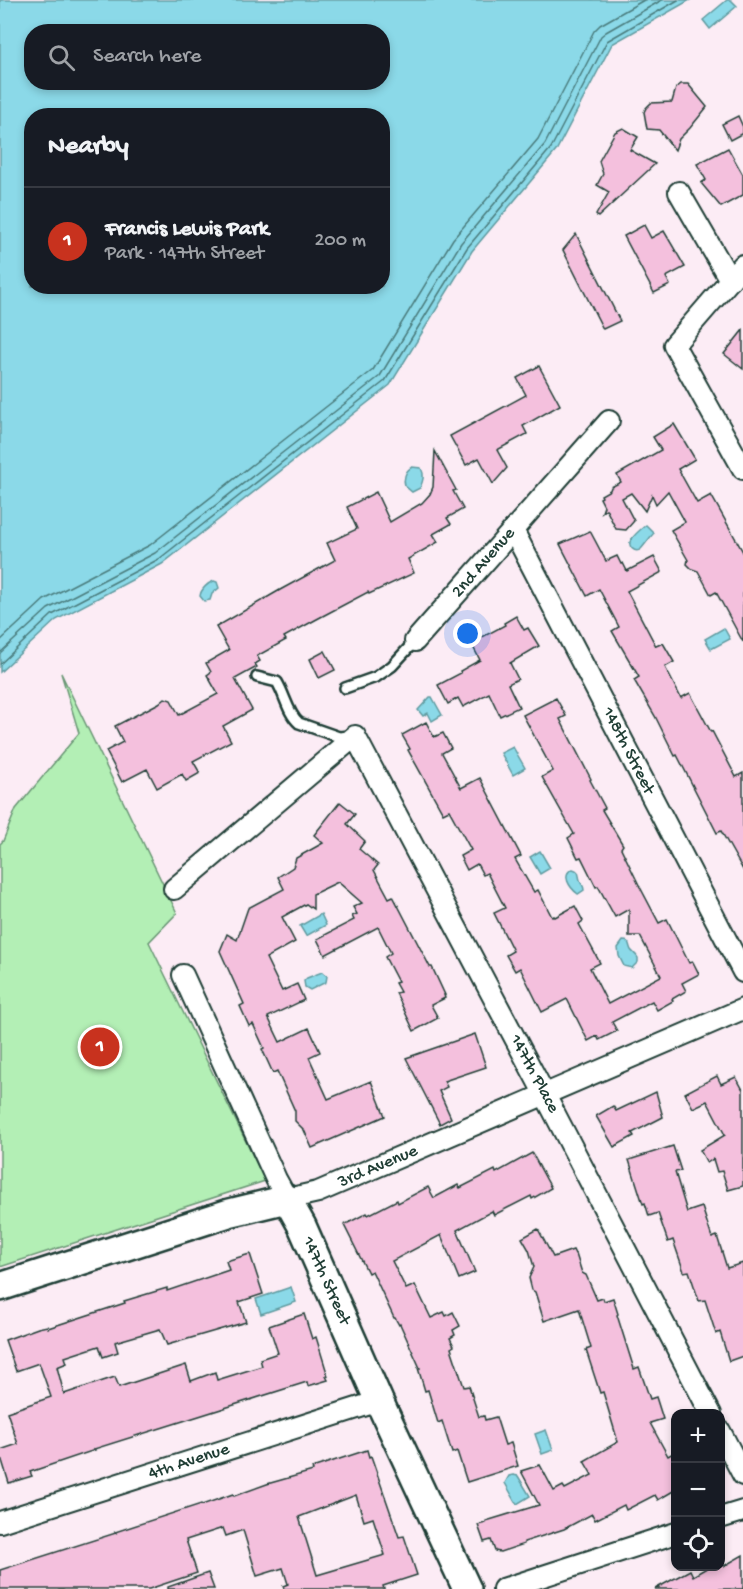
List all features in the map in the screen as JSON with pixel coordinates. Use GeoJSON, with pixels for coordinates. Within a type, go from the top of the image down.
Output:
{"type":"FeatureCollection","features":[{"type":"Feature","properties":{"kind":"street"},"geometry":{"type":"LineString","coordinates":[[679,192],[730,280]]}},
{"type":"Feature","properties":{"kind":"street"},"geometry":{"type":"LineString","coordinates":[[743,265],[674,345],[743,469]]}},
{"type":"Feature","properties":{"kind":"street","name":"2nd Avenue"},"geometry":{"type":"LineString","coordinates":[[415,641],[609,421]]}},
{"type":"Feature","properties":{"kind":"street","name":"148th Street"},"geometry":{"type":"LineString","coordinates":[[513,530],[743,972]]}},
{"type":"Feature","properties":{"kind":"street"},"geometry":{"type":"LineString","coordinates":[[174,889],[355,736]]}},
{"type":"Feature","properties":{"kind":"street","name":"147th Place"},"geometry":{"type":"LineString","coordinates":[[355,736],[709,1409]]}},
{"type":"Feature","properties":{"kind":"street","name":"147th Street"},"geometry":{"type":"LineString","coordinates":[[183,975],[276,1179],[302,1226],[379,1401],[467,1589]]}},
{"type":"Feature","properties":{"kind":"street","name":"3rd Avenue"},"geometry":{"type":"LineString","coordinates":[[0,1287],[229,1213],[318,1192],[743,1009]]}},
{"type":"Feature","properties":{"kind":"street","name":"4th Avenue"},"geometry":{"type":"LineString","coordinates":[[0,1522],[379,1401]]}},
{"type":"Feature","properties":{"kind":"street"},"geometry":{"type":"LineString","coordinates":[[725,1440],[743,1474]]}},
{"type":"Feature","properties":{"kind":"street"},"geometry":{"type":"LineString","coordinates":[[723,1517],[743,1511]]}},
{"type":"Feature","properties":{"kind":"street"},"geometry":{"type":"LineString","coordinates":[[503,1589],[671,1534]]}},
{"type":"Feature","properties":{"kind":"lane","name":"2nd Avenue"},"geometry":{"type":"LineString","coordinates":[[345,688],[376,677],[392,666],[415,641]]}},
{"type":"Feature","properties":{"kind":"lane"},"geometry":{"type":"LineString","coordinates":[[257,677],[277,682],[294,719],[299,723],[339,737],[355,736]]}},
{"type":"Feature","properties":{"kind":"green space"},"geometry":{"type":"Polygon","coordinates":[[[61,673],[177,913],[149,942],[265,1181],[0,1267],[0,844],[16,809],[79,733],[61,673]]]}},
{"type":"Feature","properties":{"kind":"water"},"geometry":{"type":"Polygon","coordinates":[[[0,0],[690,0],[612,44],[556,151],[472,251],[390,385],[162,564],[56,620],[0,672],[0,0]]]}},
{"type":"Feature","properties":{"kind":"water"},"geometry":{"type":"Polygon","coordinates":[[[727,0],[731,0],[737,6],[710,29],[703,20],[727,0]]]}},
{"type":"Feature","properties":{"kind":"water"},"geometry":{"type":"Polygon","coordinates":[[[412,467],[421,468],[423,480],[420,488],[412,492],[405,486],[404,481],[406,473],[412,467]]]}},
{"type":"Feature","properties":{"kind":"water"},"geometry":{"type":"Polygon","coordinates":[[[646,525],[654,533],[641,549],[634,550],[630,542],[646,525]]]}},
{"type":"Feature","properties":{"kind":"water"},"geometry":{"type":"Polygon","coordinates":[[[214,581],[217,582],[219,588],[212,594],[210,600],[204,601],[200,596],[202,591],[214,581]]]}},
{"type":"Feature","properties":{"kind":"water"},"geometry":{"type":"Polygon","coordinates":[[[724,628],[730,639],[711,649],[705,639],[724,628]]]}},
{"type":"Feature","properties":{"kind":"water"},"geometry":{"type":"Polygon","coordinates":[[[430,697],[442,715],[432,721],[428,713],[423,716],[418,710],[430,697]]]}},
{"type":"Feature","properties":{"kind":"water"},"geometry":{"type":"Polygon","coordinates":[[[513,747],[525,768],[513,775],[501,753],[513,747]]]}},
{"type":"Feature","properties":{"kind":"water"},"geometry":{"type":"Polygon","coordinates":[[[540,851],[550,868],[540,874],[530,857],[540,851]]]}},
{"type":"Feature","properties":{"kind":"water"},"geometry":{"type":"Polygon","coordinates":[[[573,869],[578,872],[584,888],[578,894],[569,885],[567,878],[569,871],[573,869]]]}},
{"type":"Feature","properties":{"kind":"water"},"geometry":{"type":"Polygon","coordinates":[[[321,914],[326,925],[306,936],[300,926],[321,914]]]}},
{"type":"Feature","properties":{"kind":"water"},"geometry":{"type":"Polygon","coordinates":[[[623,941],[628,943],[638,958],[638,962],[632,968],[624,966],[619,956],[618,948],[623,941]]]}},
{"type":"Feature","properties":{"kind":"water"},"geometry":{"type":"Polygon","coordinates":[[[322,972],[327,976],[326,982],[310,990],[305,987],[304,981],[307,978],[322,972]]]}},
{"type":"Feature","properties":{"kind":"water"},"geometry":{"type":"Polygon","coordinates":[[[291,1287],[296,1302],[261,1314],[256,1299],[291,1287]]]}},
{"type":"Feature","properties":{"kind":"water"},"geometry":{"type":"Polygon","coordinates":[[[546,1430],[553,1450],[542,1454],[535,1434],[546,1430]]]}},
{"type":"Feature","properties":{"kind":"water"},"geometry":{"type":"Polygon","coordinates":[[[509,1476],[518,1476],[530,1496],[517,1504],[505,1483],[509,1476]]]}},
{"type":"Feature","properties":{"kind":"building"},"geometry":{"type":"Polygon","coordinates":[[[681,84],[688,84],[707,107],[679,139],[675,150],[659,130],[647,129],[644,112],[651,103],[672,102],[676,88],[681,84]]]}},
{"type":"Feature","properties":{"kind":"building"},"geometry":{"type":"Polygon","coordinates":[[[738,116],[743,133],[730,140],[722,124],[738,116]]]}},
{"type":"Feature","properties":{"kind":"building"},"geometry":{"type":"Polygon","coordinates":[[[623,128],[638,137],[630,150],[655,164],[598,217],[596,215],[609,192],[597,185],[603,174],[599,161],[615,132],[623,128]]]}},
{"type":"Feature","properties":{"kind":"building"},"geometry":{"type":"Polygon","coordinates":[[[728,148],[743,175],[743,195],[721,207],[701,183],[706,180],[697,164],[728,148]]]}},
{"type":"Feature","properties":{"kind":"building"},"geometry":{"type":"Polygon","coordinates":[[[644,225],[651,238],[664,231],[685,267],[666,277],[670,285],[654,293],[624,236],[644,225]]]}},
{"type":"Feature","properties":{"kind":"building"},"geometry":{"type":"Polygon","coordinates":[[[576,234],[620,321],[603,329],[563,250],[576,234]]]}},
{"type":"Feature","properties":{"kind":"building"},"geometry":{"type":"Polygon","coordinates":[[[743,330],[743,369],[724,354],[743,330]]]}},
{"type":"Feature","properties":{"kind":"building"},"geometry":{"type":"Polygon","coordinates":[[[539,366],[560,405],[523,426],[527,434],[497,450],[507,468],[493,484],[479,458],[466,465],[450,436],[526,395],[517,378],[539,366]]]}},
{"type":"Feature","properties":{"kind":"building"},"geometry":{"type":"Polygon","coordinates":[[[674,424],[695,459],[678,469],[697,503],[711,495],[743,552],[743,642],[716,592],[711,595],[698,571],[687,564],[688,560],[671,530],[685,522],[668,491],[656,504],[652,495],[645,511],[631,493],[622,498],[634,521],[626,530],[616,529],[606,509],[602,512],[604,506],[601,495],[621,482],[617,475],[661,450],[653,437],[674,424]]]}},
{"type":"Feature","properties":{"kind":"building"},"geometry":{"type":"Polygon","coordinates":[[[435,451],[456,490],[453,491],[463,509],[447,518],[451,524],[433,534],[438,542],[408,559],[414,573],[369,594],[368,592],[284,637],[286,640],[257,656],[260,661],[255,664],[257,667],[235,679],[252,710],[223,726],[231,741],[193,761],[200,773],[186,781],[182,774],[157,788],[147,769],[122,782],[106,751],[123,742],[115,726],[165,698],[171,700],[179,715],[218,694],[207,675],[211,672],[206,663],[229,650],[216,627],[335,560],[327,543],[357,529],[347,507],[376,492],[390,522],[422,503],[433,487],[435,451]]]}},
{"type":"Feature","properties":{"kind":"building"},"geometry":{"type":"Polygon","coordinates":[[[590,531],[606,561],[617,556],[627,571],[654,557],[662,572],[627,591],[656,646],[663,643],[674,662],[665,667],[681,698],[690,693],[736,777],[743,773],[743,870],[721,831],[717,833],[677,755],[675,756],[634,680],[639,677],[612,631],[619,627],[599,589],[587,596],[560,544],[590,531]]]}},
{"type":"Feature","properties":{"kind":"building"},"geometry":{"type":"Polygon","coordinates":[[[516,616],[524,630],[528,628],[539,646],[510,663],[518,679],[508,684],[519,707],[500,716],[489,693],[463,707],[458,698],[448,704],[438,685],[480,660],[471,643],[505,625],[504,623],[516,616]]]}},
{"type":"Feature","properties":{"kind":"building"},"geometry":{"type":"Polygon","coordinates":[[[325,651],[335,670],[319,678],[310,659],[325,651]]]}},
{"type":"Feature","properties":{"kind":"building"},"geometry":{"type":"Polygon","coordinates":[[[556,698],[566,716],[560,719],[605,808],[602,810],[623,845],[621,848],[640,887],[659,923],[667,919],[689,963],[693,962],[699,974],[682,983],[686,991],[672,999],[673,1001],[657,1010],[652,1001],[612,1022],[617,1031],[599,1040],[597,1036],[588,1041],[567,999],[542,1012],[520,968],[515,971],[506,955],[513,951],[494,913],[505,908],[487,873],[483,875],[477,864],[467,870],[460,856],[471,850],[449,810],[443,813],[402,735],[426,722],[434,737],[443,733],[451,748],[442,753],[461,788],[480,778],[521,856],[515,859],[534,892],[538,890],[552,917],[575,906],[583,921],[579,924],[600,963],[590,968],[608,1004],[661,976],[640,936],[629,936],[629,909],[615,917],[581,857],[578,858],[568,838],[574,834],[542,777],[553,771],[523,715],[556,698]]]}},
{"type":"Feature","properties":{"kind":"building"},"geometry":{"type":"Polygon","coordinates":[[[340,802],[355,814],[347,824],[365,841],[359,849],[378,865],[374,870],[389,898],[393,896],[432,967],[445,998],[431,1005],[438,1018],[414,1031],[396,993],[400,992],[395,983],[398,982],[385,957],[391,953],[378,927],[325,955],[317,939],[354,920],[352,916],[357,914],[353,907],[362,903],[338,882],[313,894],[313,909],[306,904],[282,917],[295,942],[266,958],[282,991],[297,984],[304,1000],[268,1017],[280,1042],[309,1028],[320,1052],[309,1057],[328,1099],[371,1081],[385,1116],[312,1148],[304,1130],[295,1121],[295,1111],[277,1071],[273,1073],[272,1071],[253,1024],[249,1026],[240,1006],[244,1004],[220,951],[227,934],[237,940],[248,908],[284,889],[278,877],[293,867],[296,858],[323,843],[314,835],[340,802]]]}},
{"type":"Feature","properties":{"kind":"building"},"geometry":{"type":"Polygon","coordinates":[[[475,1034],[486,1067],[444,1081],[447,1087],[439,1091],[451,1118],[440,1124],[406,1058],[475,1034]]]}},
{"type":"Feature","properties":{"kind":"building"},"geometry":{"type":"Polygon","coordinates":[[[717,1076],[721,1084],[736,1077],[743,1090],[743,1186],[728,1190],[722,1171],[717,1172],[713,1159],[707,1163],[700,1150],[725,1135],[707,1101],[693,1108],[685,1093],[717,1076]]]}},
{"type":"Feature","properties":{"kind":"building"},"geometry":{"type":"Polygon","coordinates":[[[656,1092],[663,1117],[632,1133],[634,1136],[614,1147],[596,1116],[613,1106],[616,1111],[656,1092]]]}},
{"type":"Feature","properties":{"kind":"building"},"geometry":{"type":"Polygon","coordinates":[[[673,1146],[681,1171],[675,1172],[687,1212],[702,1207],[712,1238],[717,1236],[727,1268],[743,1263],[743,1356],[729,1361],[720,1332],[716,1334],[705,1300],[699,1301],[689,1271],[684,1272],[673,1240],[668,1242],[658,1213],[649,1216],[645,1203],[643,1204],[629,1160],[673,1146]]]}},
{"type":"Feature","properties":{"kind":"building"},"geometry":{"type":"Polygon","coordinates":[[[532,1153],[551,1188],[532,1199],[531,1196],[494,1215],[492,1211],[457,1230],[475,1272],[459,1279],[441,1235],[392,1261],[406,1289],[415,1285],[431,1318],[444,1312],[446,1316],[453,1312],[460,1326],[453,1330],[455,1335],[450,1338],[454,1346],[451,1348],[464,1387],[469,1386],[479,1417],[484,1416],[485,1420],[496,1417],[505,1445],[511,1443],[518,1466],[467,1482],[457,1451],[452,1453],[442,1421],[438,1423],[428,1390],[425,1391],[418,1368],[420,1368],[400,1324],[394,1318],[372,1271],[368,1273],[344,1225],[397,1200],[398,1203],[428,1187],[434,1198],[458,1185],[460,1188],[495,1170],[496,1173],[532,1153]]]}},
{"type":"Feature","properties":{"kind":"building"},"geometry":{"type":"Polygon","coordinates":[[[538,1229],[553,1257],[573,1250],[582,1273],[586,1275],[597,1300],[603,1298],[604,1301],[613,1298],[634,1369],[639,1367],[650,1399],[656,1397],[663,1419],[650,1423],[668,1456],[671,1454],[671,1492],[658,1500],[655,1495],[626,1510],[624,1505],[595,1520],[592,1514],[564,1529],[500,1552],[495,1551],[491,1540],[484,1542],[478,1525],[539,1505],[521,1471],[540,1465],[554,1491],[563,1486],[565,1489],[592,1475],[584,1461],[618,1442],[603,1392],[600,1393],[586,1350],[591,1348],[579,1309],[544,1321],[529,1278],[534,1267],[529,1250],[522,1238],[538,1229]]]}},
{"type":"Feature","properties":{"kind":"building"},"geometry":{"type":"Polygon","coordinates":[[[250,1254],[263,1294],[239,1302],[246,1322],[167,1345],[160,1329],[115,1342],[118,1352],[103,1357],[99,1346],[65,1357],[67,1363],[57,1367],[64,1394],[115,1377],[119,1387],[186,1365],[191,1381],[215,1372],[217,1380],[262,1366],[260,1359],[278,1353],[269,1326],[304,1314],[312,1339],[316,1337],[328,1380],[308,1386],[307,1382],[94,1449],[30,1472],[32,1476],[9,1483],[0,1450],[18,1444],[7,1412],[51,1397],[39,1363],[16,1371],[5,1340],[229,1270],[226,1261],[250,1254]]]}},
{"type":"Feature","properties":{"kind":"building"},"geometry":{"type":"Polygon","coordinates":[[[367,1450],[399,1537],[404,1536],[417,1575],[383,1586],[384,1589],[284,1589],[283,1586],[288,1584],[283,1568],[257,1576],[243,1530],[226,1536],[223,1528],[186,1540],[197,1573],[149,1589],[0,1589],[0,1570],[201,1504],[313,1471],[312,1468],[367,1450]],[[356,1495],[299,1517],[317,1575],[385,1555],[373,1518],[364,1521],[356,1495]]]}},
{"type":"Feature","properties":{"kind":"building"},"geometry":{"type":"Polygon","coordinates":[[[743,1555],[743,1589],[655,1589],[688,1571],[693,1576],[702,1571],[725,1571],[725,1565],[743,1555]]]}},
{"type":"Feature","properties":{"kind":"building"},"geometry":{"type":"Polygon","coordinates":[[[208,1573],[214,1589],[168,1589],[168,1587],[208,1573]]]}},
{"type":"Feature","properties":{"kind":"place","name":"Francis Lewis Park"},"geometry":{"type":"Point","coordinates":[100,1047]}}]}
